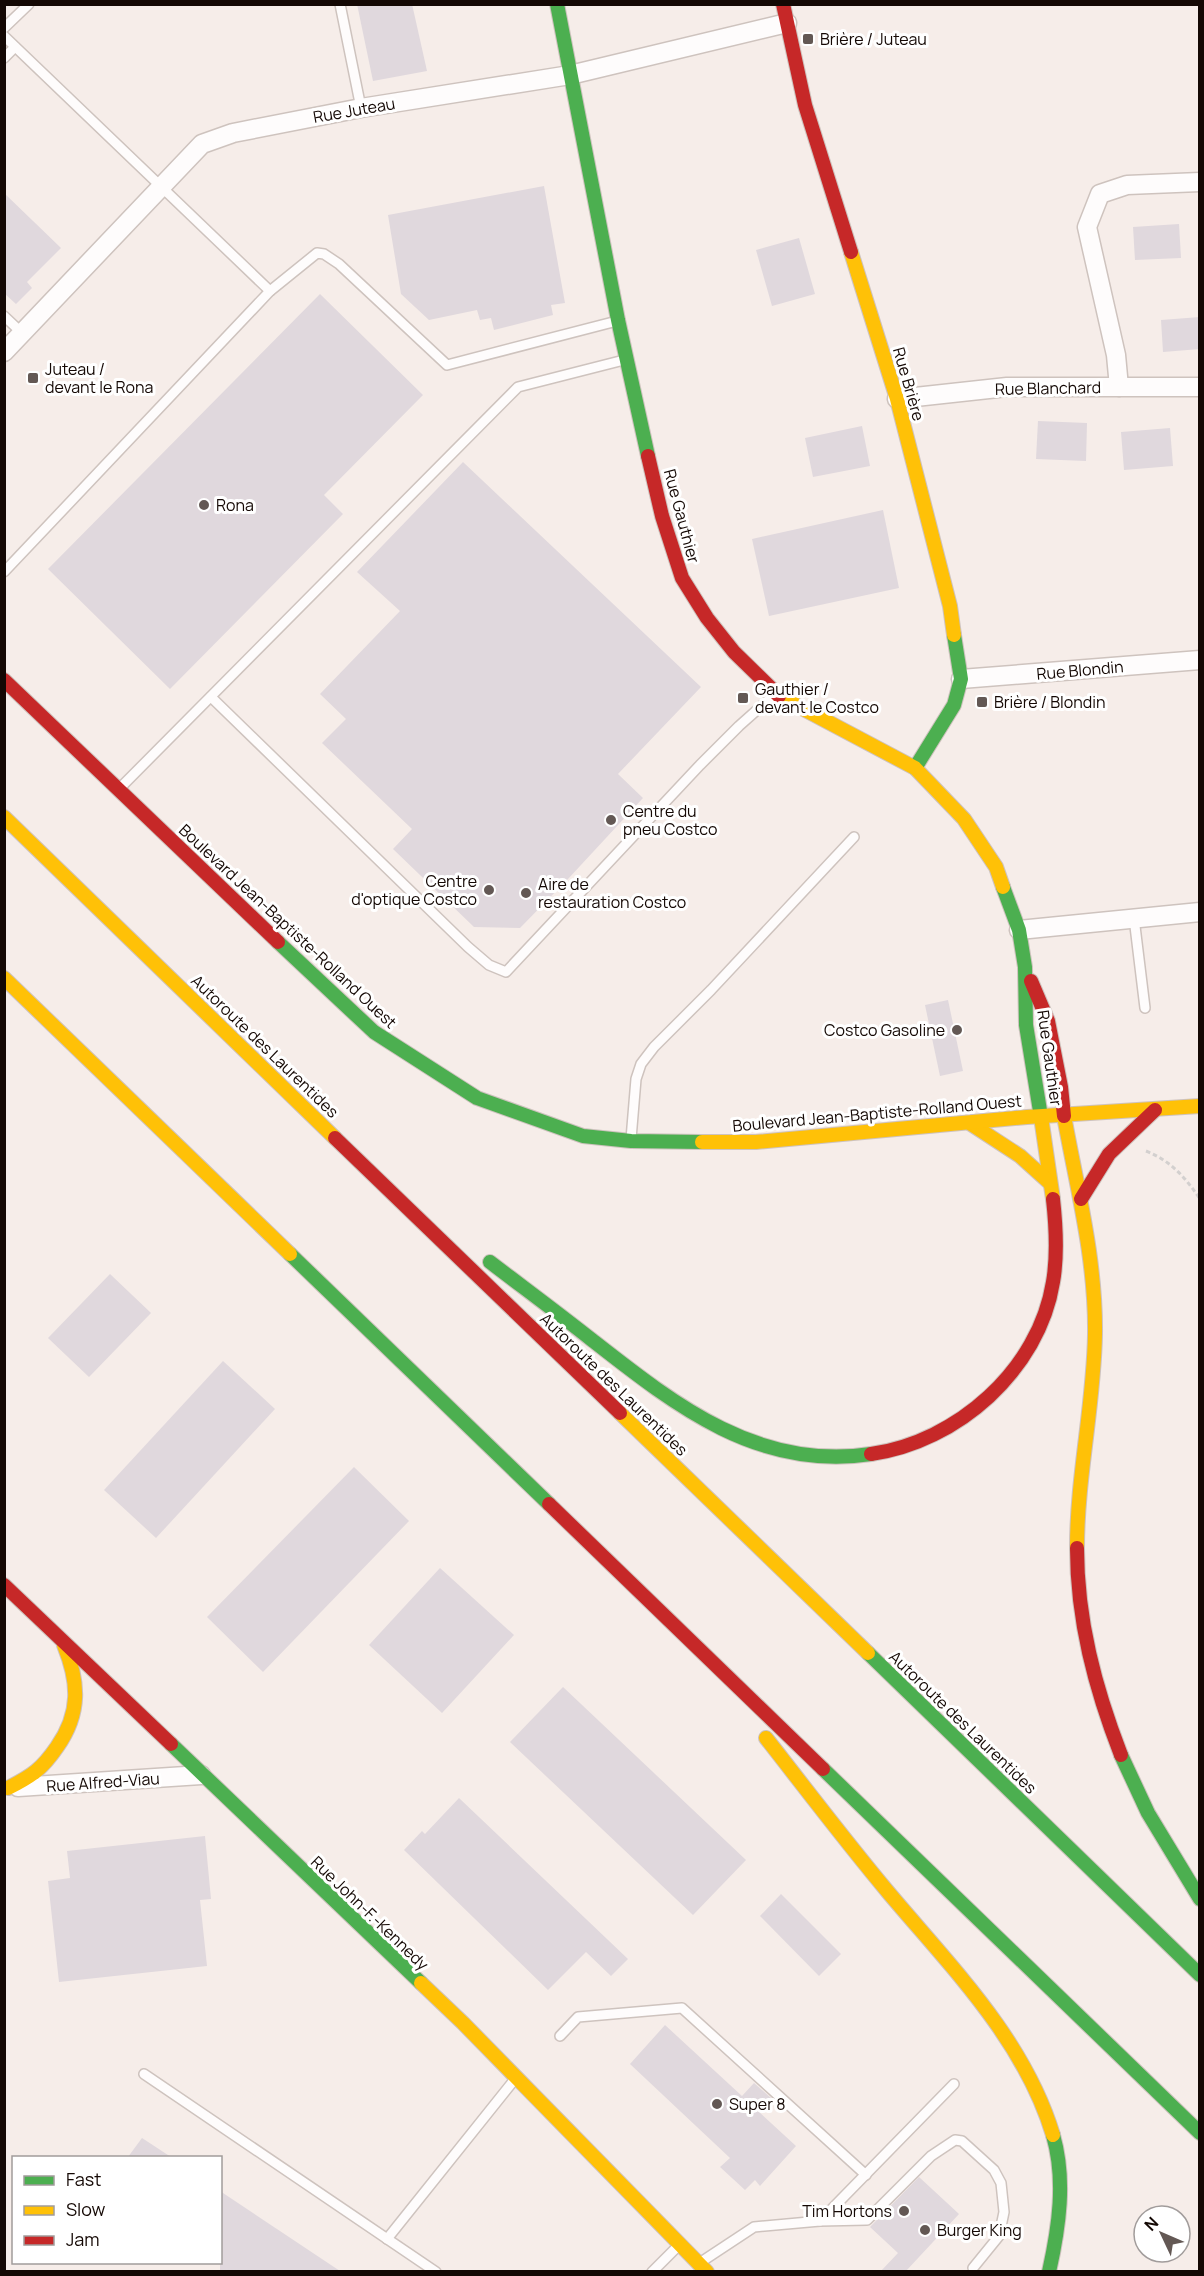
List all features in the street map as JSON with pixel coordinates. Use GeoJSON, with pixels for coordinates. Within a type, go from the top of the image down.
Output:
{"type":"FeatureCollection","features":[{"type":"Feature","properties":{"kind":"main road","name":"Rue Gauthier"},"geometry":{"type":"LineString","coordinates":[[482,1256],[644,1380],[706,1422],[742,1439],[784,1452],[824,1458],[860,1457],[906,1447],[957,1422],[991,1394],[1024,1354],[1045,1312],[1055,1270],[1056,1228],[1026,1025],[1025,967],[1019,930],[996,867],[964,819],[915,768],[775,694],[727,644],[707,618],[682,578],[662,516],[618,320],[557,4]]}},
{"type":"Feature","properties":{"kind":"main road","name":"Rue Brière"},"geometry":{"type":"LineString","coordinates":[[783,4],[805,105],[897,399],[950,606],[961,679],[954,705],[915,768]]}},
{"type":"Feature","properties":{"kind":"main road","name":"Boulevard Jean-Baptiste-Rolland Ouest"},"geometry":{"type":"LineString","coordinates":[[4,680],[118,791],[374,1032],[477,1098],[583,1136],[631,1141],[756,1142],[1041,1117],[1200,1106]]}},
{"type":"Feature","properties":{"kind":"main road","name":"Autoroute des Laurentides"},"geometry":{"type":"LineString","coordinates":[[4,817],[1200,1975]]}},
{"type":"Feature","properties":{"kind":"main road","name":"Rue Gauthier"},"geometry":{"type":"LineString","coordinates":[[1025,967],[1048,1021],[1081,1199],[1092,1281],[1095,1331],[1093,1371],[1077,1521],[1076,1566],[1081,1609],[1100,1696],[1117,1746],[1154,1823],[1200,1899]]}},
{"type":"Feature","properties":{"kind":"main road"},"geometry":{"type":"LineString","coordinates":[[4,978],[1200,2133]]}},
{"type":"Feature","properties":{"kind":"main road"},"geometry":{"type":"LineString","coordinates":[[1081,1199],[1109,1154],[1155,1110]]}},
{"type":"Feature","properties":{"kind":"main road"},"geometry":{"type":"LineString","coordinates":[[971,1124],[1020,1156],[1050,1183]]}},
{"type":"Feature","properties":{"kind":"main road"},"geometry":{"type":"LineString","coordinates":[[369,1170],[464,1242]]}},
{"type":"Feature","properties":{"kind":"main road","name":"Rue John-F.-Kennedy"},"geometry":{"type":"LineString","coordinates":[[4,1585],[463,2023],[680,2245],[699,2269]]}},
{"type":"Feature","properties":{"kind":"main road"},"geometry":{"type":"LineString","coordinates":[[683,1633],[887,1890],[970,1989],[1023,2066],[1050,2127],[1059,2164],[1059,2216],[1049,2271]]}},
{"type":"Feature","properties":{"kind":"main road"},"geometry":{"type":"LineString","coordinates":[[6,1788],[34,1774],[49,1759],[65,1737],[75,1714],[78,1688],[70,1657],[62,1641]]}},
{"type":"Feature","properties":{"kind":"street","name":"Rue Juteau"},"geometry":{"type":"LineString","coordinates":[[4,352],[202,144],[233,133],[361,108],[570,75],[787,23]]}},
{"type":"Feature","properties":{"kind":"street"},"geometry":{"type":"LineString","coordinates":[[1119,387],[1116,355],[1087,227],[1100,194],[1127,184],[1200,182]]}},
{"type":"Feature","properties":{"kind":"street","name":"Rue Blanchard"},"geometry":{"type":"LineString","coordinates":[[897,399],[1007,387],[1200,387]]}},
{"type":"Feature","properties":{"kind":"street","name":"Rue Blondin"},"geometry":{"type":"LineString","coordinates":[[961,679],[1200,660]]}},
{"type":"Feature","properties":{"kind":"street"},"geometry":{"type":"LineString","coordinates":[[1019,930],[1200,912]]}},
{"type":"Feature","properties":{"kind":"street","name":"Rue Alfred-Viau"},"geometry":{"type":"LineString","coordinates":[[6,1788],[201,1775]]}},
{"type":"Feature","properties":{"kind":"lane"},"geometry":{"type":"LineString","coordinates":[[4,28],[29,4]]}},
{"type":"Feature","properties":{"kind":"lane"},"geometry":{"type":"LineString","coordinates":[[340,4],[361,108]]}},
{"type":"Feature","properties":{"kind":"lane"},"geometry":{"type":"LineString","coordinates":[[4,36],[270,291]]}},
{"type":"Feature","properties":{"kind":"lane"},"geometry":{"type":"LineString","coordinates":[[4,58],[15,47]]}},
{"type":"Feature","properties":{"kind":"lane"},"geometry":{"type":"LineString","coordinates":[[4,572],[270,291],[317,253],[324,254],[339,264],[447,365],[618,320]]}},
{"type":"Feature","properties":{"kind":"lane"},"geometry":{"type":"LineString","coordinates":[[4,316],[22,333]]}},
{"type":"Feature","properties":{"kind":"lane"},"geometry":{"type":"LineString","coordinates":[[118,791],[518,387],[627,359]]}},
{"type":"Feature","properties":{"kind":"lane"},"geometry":{"type":"LineString","coordinates":[[211,697],[468,947],[489,965],[506,972],[700,765],[775,694]]}},
{"type":"Feature","properties":{"kind":"lane"},"geometry":{"type":"LineString","coordinates":[[631,1141],[636,1079],[641,1064],[654,1047],[711,990],[854,837]]}},
{"type":"Feature","properties":{"kind":"lane"},"geometry":{"type":"LineString","coordinates":[[1134,918],[1145,1008]]}},
{"type":"Feature","properties":{"kind":"lane"},"geometry":{"type":"LineString","coordinates":[[560,2036],[578,2017],[682,2008],[866,2175]]}},
{"type":"Feature","properties":{"kind":"lane"},"geometry":{"type":"LineString","coordinates":[[144,2074],[436,2271]]}},
{"type":"Feature","properties":{"kind":"lane"},"geometry":{"type":"LineString","coordinates":[[387,2239],[516,2078]]}},
{"type":"Feature","properties":{"kind":"lane"},"geometry":{"type":"LineString","coordinates":[[820,2221],[954,2084]]}},
{"type":"Feature","properties":{"kind":"lane"},"geometry":{"type":"LineString","coordinates":[[699,2269],[754,2227],[820,2221],[867,2220],[931,2156],[955,2140],[962,2141],[994,2170],[1001,2183],[1004,2212],[999,2236],[973,2268]]}},
{"type":"Feature","properties":{"kind":"lane"},"geometry":{"type":"LineString","coordinates":[[652,2271],[680,2245]]}},
{"type":"Feature","properties":{"kind":"path"},"geometry":{"type":"LineString","coordinates":[[1141,1150],[1171,1163],[1200,1199]]}},
{"type":"Feature","properties":{"kind":"building"},"geometry":{"type":"Polygon","coordinates":[[[357,4],[412,4],[427,71],[373,81],[357,4]]]}},
{"type":"Feature","properties":{"kind":"building"},"geometry":{"type":"Polygon","coordinates":[[[544,186],[565,303],[551,305],[553,315],[494,330],[491,318],[480,320],[477,310],[429,320],[401,294],[388,215],[544,186]]]}},
{"type":"Feature","properties":{"kind":"building"},"geometry":{"type":"Polygon","coordinates":[[[4,193],[61,248],[27,282],[32,288],[16,304],[4,293],[4,193]]]}},
{"type":"Feature","properties":{"kind":"building"},"geometry":{"type":"Polygon","coordinates":[[[1179,224],[1181,258],[1135,260],[1133,227],[1179,224]]]}},
{"type":"Feature","properties":{"kind":"building"},"geometry":{"type":"Polygon","coordinates":[[[799,238],[815,294],[772,306],[756,250],[799,238]]]}},
{"type":"Feature","properties":{"kind":"building"},"geometry":{"type":"Polygon","coordinates":[[[320,294],[423,395],[324,495],[343,514],[170,689],[48,569],[320,294]]]}},
{"type":"Feature","properties":{"kind":"building"},"geometry":{"type":"Polygon","coordinates":[[[1200,317],[1200,349],[1163,352],[1161,320],[1200,317]]]}},
{"type":"Feature","properties":{"kind":"building"},"geometry":{"type":"Polygon","coordinates":[[[1038,421],[1087,423],[1086,461],[1036,459],[1038,421]]]}},
{"type":"Feature","properties":{"kind":"building"},"geometry":{"type":"Polygon","coordinates":[[[862,426],[870,466],[813,477],[805,438],[862,426]]]}},
{"type":"Feature","properties":{"kind":"building"},"geometry":{"type":"Polygon","coordinates":[[[1170,428],[1173,466],[1124,470],[1121,432],[1170,428]]]}},
{"type":"Feature","properties":{"kind":"building"},"geometry":{"type":"Polygon","coordinates":[[[463,462],[701,687],[618,774],[643,798],[520,928],[474,927],[393,849],[412,829],[322,743],[346,719],[320,694],[400,611],[357,572],[463,462]]]}},
{"type":"Feature","properties":{"kind":"building"},"geometry":{"type":"Polygon","coordinates":[[[883,510],[899,588],[769,616],[752,539],[883,510]]]}},
{"type":"Feature","properties":{"kind":"building"},"geometry":{"type":"Polygon","coordinates":[[[948,1000],[963,1071],[940,1076],[925,1005],[948,1000]]]}},
{"type":"Feature","properties":{"kind":"building"},"geometry":{"type":"Polygon","coordinates":[[[110,1274],[151,1313],[89,1377],[48,1338],[110,1274]]]}},
{"type":"Feature","properties":{"kind":"building"},"geometry":{"type":"Polygon","coordinates":[[[223,1361],[275,1409],[156,1538],[104,1490],[223,1361]]]}},
{"type":"Feature","properties":{"kind":"building"},"geometry":{"type":"Polygon","coordinates":[[[354,1467],[409,1521],[263,1672],[207,1617],[354,1467]]]}},
{"type":"Feature","properties":{"kind":"building"},"geometry":{"type":"Polygon","coordinates":[[[440,1568],[514,1635],[442,1713],[369,1645],[440,1568]]]}},
{"type":"Feature","properties":{"kind":"building"},"geometry":{"type":"Polygon","coordinates":[[[563,1687],[746,1860],[693,1915],[510,1742],[563,1687]]]}},
{"type":"Feature","properties":{"kind":"building"},"geometry":{"type":"Polygon","coordinates":[[[459,1798],[628,1959],[611,1976],[586,1952],[548,1990],[404,1850],[422,1831],[425,1834],[459,1798]]]}},
{"type":"Feature","properties":{"kind":"building"},"geometry":{"type":"Polygon","coordinates":[[[205,1836],[211,1899],[200,1900],[207,1966],[59,1982],[48,1881],[70,1878],[67,1851],[205,1836]]]}},
{"type":"Feature","properties":{"kind":"building"},"geometry":{"type":"Polygon","coordinates":[[[781,1894],[841,1954],[819,1976],[760,1916],[781,1894]]]}},
{"type":"Feature","properties":{"kind":"building"},"geometry":{"type":"Polygon","coordinates":[[[665,2025],[742,2096],[754,2083],[771,2098],[758,2111],[796,2146],[760,2186],[755,2180],[745,2190],[720,2167],[730,2158],[630,2064],[665,2025]]]}},
{"type":"Feature","properties":{"kind":"building"},"geometry":{"type":"Polygon","coordinates":[[[142,2138],[169,2156],[129,2156],[142,2138]]]}},
{"type":"Feature","properties":{"kind":"building"},"geometry":{"type":"Polygon","coordinates":[[[919,2177],[959,2214],[906,2271],[881,2271],[898,2253],[870,2227],[919,2177]]]}},
{"type":"Feature","properties":{"kind":"building"},"geometry":{"type":"Polygon","coordinates":[[[222,2192],[340,2271],[220,2271],[220,2264],[222,2264],[222,2192]]]}},
{"type":"Feature","properties":{"kind":"traffic: fast"},"geometry":{"type":"LineString","coordinates":[[557,4],[618,320],[648,456]]}},
{"type":"Feature","properties":{"kind":"traffic: fast"},"geometry":{"type":"LineString","coordinates":[[915,768],[954,705],[961,679],[954,635]]}},
{"type":"Feature","properties":{"kind":"traffic: fast"},"geometry":{"type":"LineString","coordinates":[[1003,887],[1019,930],[1025,967],[1026,1025],[1041,1117]]}},
{"type":"Feature","properties":{"kind":"traffic: fast"},"geometry":{"type":"LineString","coordinates":[[278,942],[374,1032],[477,1098],[583,1136],[631,1141],[702,1142]]}},
{"type":"Feature","properties":{"kind":"traffic: fast"},"geometry":{"type":"LineString","coordinates":[[290,1254],[549,1504]]}},
{"type":"Feature","properties":{"kind":"traffic: fast"},"geometry":{"type":"LineString","coordinates":[[490,1262],[655,1388],[720,1428],[755,1443],[791,1452],[830,1457],[871,1454]]}},
{"type":"Feature","properties":{"kind":"traffic: fast"},"geometry":{"type":"LineString","coordinates":[[868,1653],[1200,1975]]}},
{"type":"Feature","properties":{"kind":"traffic: fast"},"geometry":{"type":"LineString","coordinates":[[171,1744],[421,1983]]}},
{"type":"Feature","properties":{"kind":"traffic: fast"},"geometry":{"type":"LineString","coordinates":[[1121,1755],[1148,1813],[1200,1899]]}},
{"type":"Feature","properties":{"kind":"traffic: fast"},"geometry":{"type":"LineString","coordinates":[[823,1769],[1200,2133]]}},
{"type":"Feature","properties":{"kind":"traffic: fast"},"geometry":{"type":"LineString","coordinates":[[1049,2272],[1060,2204],[1059,2169],[1053,2135]]}},
{"type":"Feature","properties":{"kind":"traffic: slow"},"geometry":{"type":"LineString","coordinates":[[851,252],[897,399],[950,606],[954,635]]}},
{"type":"Feature","properties":{"kind":"traffic: slow"},"geometry":{"type":"LineString","coordinates":[[779,696],[915,768],[964,819],[996,867],[1003,887]]}},
{"type":"Feature","properties":{"kind":"traffic: slow"},"geometry":{"type":"LineString","coordinates":[[4,817],[335,1138]]}},
{"type":"Feature","properties":{"kind":"traffic: slow"},"geometry":{"type":"LineString","coordinates":[[4,978],[290,1254]]}},
{"type":"Feature","properties":{"kind":"traffic: slow"},"geometry":{"type":"LineString","coordinates":[[702,1142],[756,1142],[1027,1117],[1200,1106]]}},
{"type":"Feature","properties":{"kind":"traffic: slow"},"geometry":{"type":"LineString","coordinates":[[1064,1116],[1089,1251],[1095,1334],[1077,1548]]}},
{"type":"Feature","properties":{"kind":"traffic: slow"},"geometry":{"type":"LineString","coordinates":[[1041,1117],[1053,1199]]}},
{"type":"Feature","properties":{"kind":"traffic: slow"},"geometry":{"type":"LineString","coordinates":[[971,1124],[1020,1156],[1050,1183]]}},
{"type":"Feature","properties":{"kind":"traffic: slow"},"geometry":{"type":"LineString","coordinates":[[620,1413],[868,1653]]}},
{"type":"Feature","properties":{"kind":"traffic: slow"},"geometry":{"type":"LineString","coordinates":[[8,1788],[30,1776],[46,1761],[57,1747],[70,1722],[74,1710],[75,1685],[64,1645]]}},
{"type":"Feature","properties":{"kind":"traffic: slow"},"geometry":{"type":"LineString","coordinates":[[766,1738],[841,1835],[960,1977],[1005,2036],[1024,2067],[1053,2135]]}},
{"type":"Feature","properties":{"kind":"traffic: slow"},"geometry":{"type":"LineString","coordinates":[[421,1983],[707,2272]]}},
{"type":"Feature","properties":{"kind":"traffic: jam"},"geometry":{"type":"LineString","coordinates":[[783,4],[805,105],[851,252]]}},
{"type":"Feature","properties":{"kind":"traffic: jam"},"geometry":{"type":"LineString","coordinates":[[648,456],[662,516],[682,578],[707,618],[734,652],[779,696]]}},
{"type":"Feature","properties":{"kind":"traffic: jam"},"geometry":{"type":"LineString","coordinates":[[4,680],[278,942]]}},
{"type":"Feature","properties":{"kind":"traffic: jam"},"geometry":{"type":"LineString","coordinates":[[1031,981],[1048,1021],[1061,1087],[1064,1116]]}},
{"type":"Feature","properties":{"kind":"traffic: jam"},"geometry":{"type":"LineString","coordinates":[[1081,1199],[1109,1154],[1155,1110]]}},
{"type":"Feature","properties":{"kind":"traffic: jam"},"geometry":{"type":"LineString","coordinates":[[335,1138],[620,1413]]}},
{"type":"Feature","properties":{"kind":"traffic: jam"},"geometry":{"type":"LineString","coordinates":[[871,1454],[903,1447],[963,1418],[989,1397],[1012,1372],[1031,1344],[1045,1314],[1053,1282],[1056,1261],[1053,1199]]}},
{"type":"Feature","properties":{"kind":"traffic: jam"},"geometry":{"type":"LineString","coordinates":[[549,1504],[823,1769]]}},
{"type":"Feature","properties":{"kind":"traffic: jam"},"geometry":{"type":"LineString","coordinates":[[1077,1548],[1080,1601],[1089,1653],[1103,1705],[1121,1755]]}},
{"type":"Feature","properties":{"kind":"traffic: jam"},"geometry":{"type":"LineString","coordinates":[[4,1585],[171,1744]]}},
{"type":"Feature","properties":{"kind":"place","name":"Brière / Juteau"},"geometry":{"type":"Point","coordinates":[808,39]}},
{"type":"Feature","properties":{"kind":"place","name":"Juteau / devant le Rona"},"geometry":{"type":"Point","coordinates":[33,378]}},
{"type":"Feature","properties":{"kind":"place","name":"Rona"},"geometry":{"type":"Point","coordinates":[204,505]}},
{"type":"Feature","properties":{"kind":"place","name":"Gauthier / devant le Costco"},"geometry":{"type":"Point","coordinates":[743,698]}},
{"type":"Feature","properties":{"kind":"place","name":"Brière / Blondin"},"geometry":{"type":"Point","coordinates":[982,702]}},
{"type":"Feature","properties":{"kind":"place","name":"Centre du pneu Costco"},"geometry":{"type":"Point","coordinates":[611,820]}},
{"type":"Feature","properties":{"kind":"place","name":"Centre d'optique Costco"},"geometry":{"type":"Point","coordinates":[489,890]}},
{"type":"Feature","properties":{"kind":"place","name":"Aire de restauration Costco"},"geometry":{"type":"Point","coordinates":[526,893]}},
{"type":"Feature","properties":{"kind":"place","name":"Costco Gasoline"},"geometry":{"type":"Point","coordinates":[957,1030]}},
{"type":"Feature","properties":{"kind":"place","name":"Super 8"},"geometry":{"type":"Point","coordinates":[717,2104]}},
{"type":"Feature","properties":{"kind":"place","name":"Tim Hortons"},"geometry":{"type":"Point","coordinates":[904,2211]}},
{"type":"Feature","properties":{"kind":"place","name":"Burger King"},"geometry":{"type":"Point","coordinates":[925,2230]}}]}
